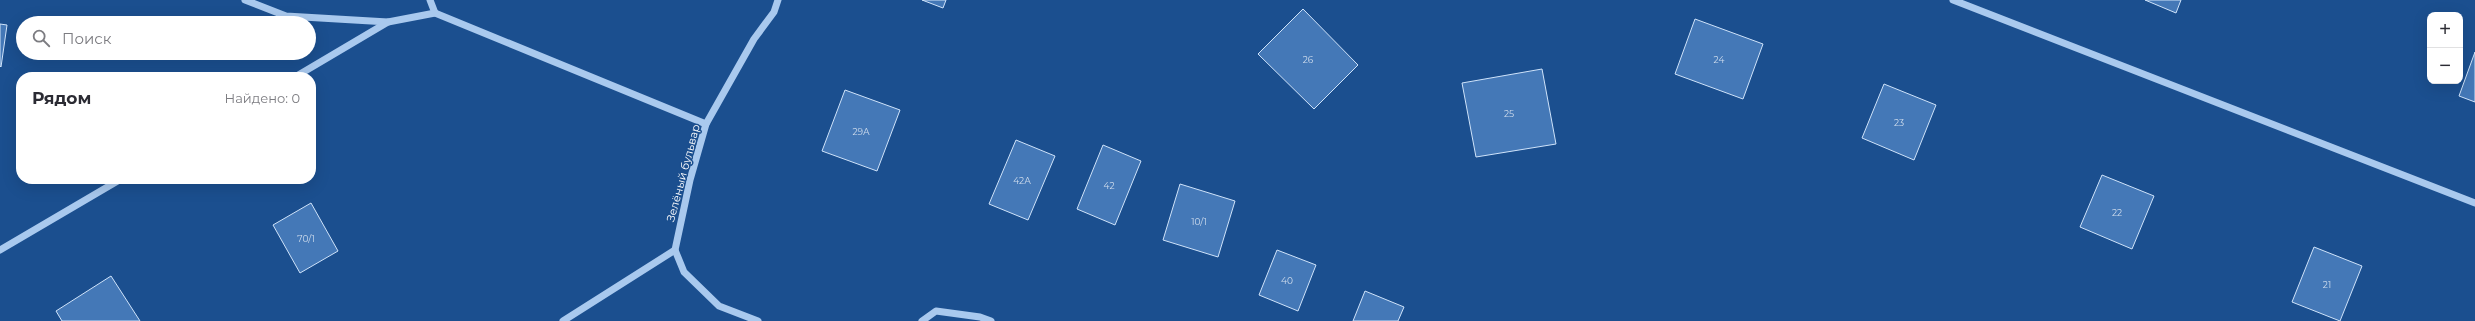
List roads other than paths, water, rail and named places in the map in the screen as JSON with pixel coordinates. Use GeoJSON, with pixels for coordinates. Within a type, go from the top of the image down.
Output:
{"type":"FeatureCollection","features":[{"type":"Feature","properties":{"kind":"street"},"geometry":{"type":"LineString","coordinates":[[245,0],[286,16]]}},
{"type":"Feature","properties":{"kind":"street"},"geometry":{"type":"LineString","coordinates":[[430,0],[434,13]]}},
{"type":"Feature","properties":{"kind":"street","name":"Зелёный бульвар"},"geometry":{"type":"LineString","coordinates":[[675,250],[690,180],[706,124],[754,39],[774,12],[778,0]]}},
{"type":"Feature","properties":{"kind":"street"},"geometry":{"type":"LineString","coordinates":[[1953,0],[2475,203]]}},
{"type":"Feature","properties":{"kind":"street"},"geometry":{"type":"LineString","coordinates":[[316,18],[388,22],[434,13],[706,124]]}},
{"type":"Feature","properties":{"kind":"street"},"geometry":{"type":"LineString","coordinates":[[303,72],[388,22]]}},
{"type":"Feature","properties":{"kind":"street"},"geometry":{"type":"LineString","coordinates":[[0,250],[112,184]]}},
{"type":"Feature","properties":{"kind":"street"},"geometry":{"type":"LineString","coordinates":[[563,321],[675,250],[684,272],[719,306],[758,321]]}},
{"type":"Feature","properties":{"kind":"street"},"geometry":{"type":"LineString","coordinates":[[922,321],[936,311],[980,317],[991,321]]}}]}
